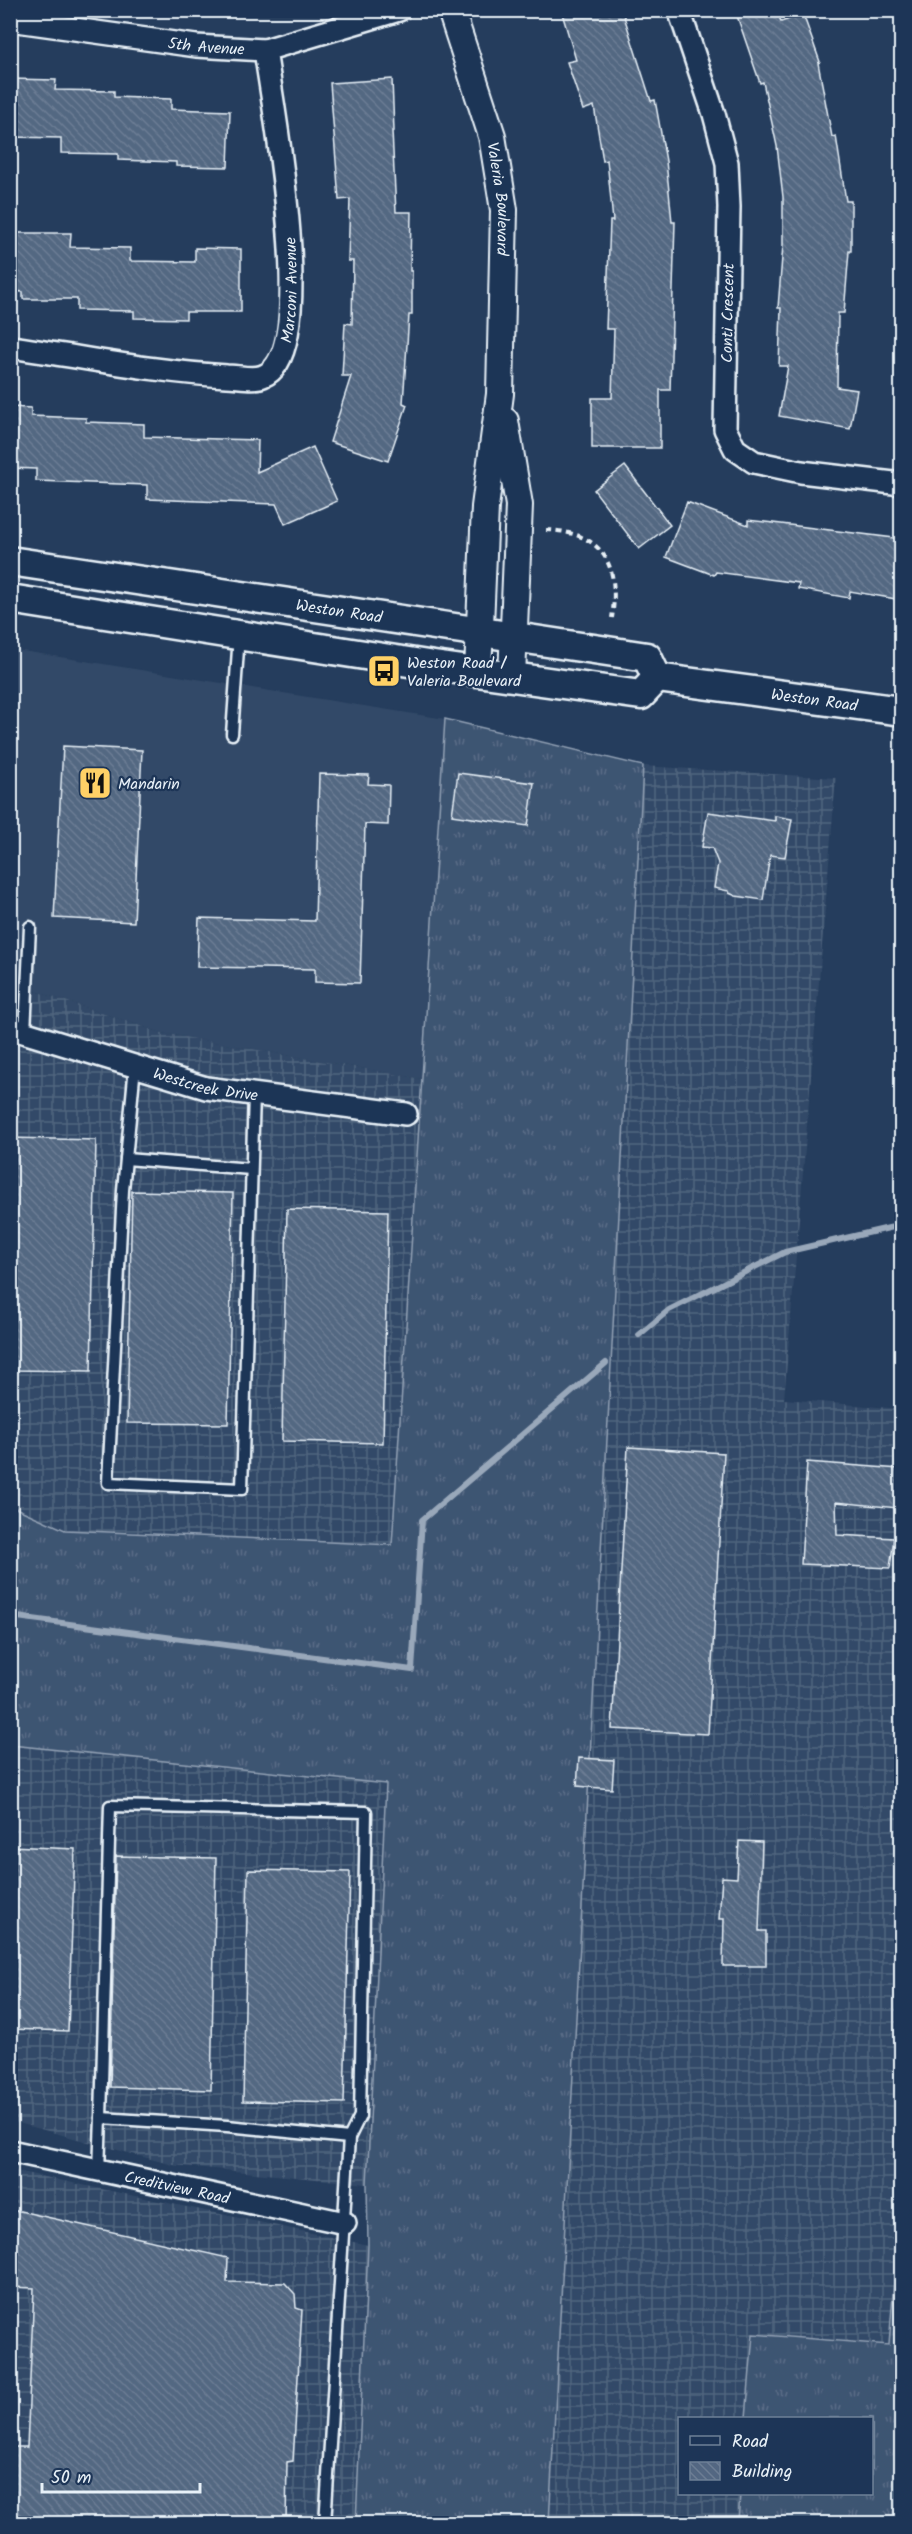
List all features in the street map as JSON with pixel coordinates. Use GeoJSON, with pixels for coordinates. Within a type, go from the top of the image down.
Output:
{"type":"FeatureCollection","features":[{"type":"Feature","properties":{"kind":"main road","name":"Weston Road"},"geometry":{"type":"LineString","coordinates":[[10,561],[480,634],[646,657],[657,678],[902,711]]}},
{"type":"Feature","properties":{"kind":"main road"},"geometry":{"type":"LineString","coordinates":[[10,599],[641,695],[657,678]]}},
{"type":"Feature","properties":{"kind":"street","name":"5th Avenue"},"geometry":{"type":"LineString","coordinates":[[10,20],[196,46],[265,50],[399,10]]}},
{"type":"Feature","properties":{"kind":"street","name":"Valeria Boulevard"},"geometry":{"type":"LineString","coordinates":[[451,10],[492,136],[501,184],[505,232],[500,394],[485,507],[478,672]]}},
{"type":"Feature","properties":{"kind":"street","name":"Conti Crescent"},"geometry":{"type":"LineString","coordinates":[[679,10],[714,114],[727,163],[729,207],[725,429],[735,449],[754,462],[801,472],[902,484]]}},
{"type":"Feature","properties":{"kind":"street","name":"Marconi Avenue"},"geometry":{"type":"LineString","coordinates":[[10,347],[174,373],[262,377],[275,368],[286,348],[290,326],[291,236],[265,50]]}},
{"type":"Feature","properties":{"kind":"street","name":"Valeria Boulevard"},"geometry":{"type":"LineString","coordinates":[[500,394],[519,505],[512,677]]}},
{"type":"Feature","properties":{"kind":"street","name":"Westcreek Drive"},"geometry":{"type":"LineString","coordinates":[[18,1030],[206,1088],[406,1114]]}},
{"type":"Feature","properties":{"kind":"street","name":"Creditview Road"},"geometry":{"type":"LineString","coordinates":[[10,2151],[345,2223]]}},
{"type":"Feature","properties":{"kind":"lane"},"geometry":{"type":"LineString","coordinates":[[232,734],[239,635]]}},
{"type":"Feature","properties":{"kind":"lane"},"geometry":{"type":"LineString","coordinates":[[18,1030],[30,927]]}},
{"type":"Feature","properties":{"kind":"lane"},"geometry":{"type":"LineString","coordinates":[[135,1066],[126,1159],[108,1483],[242,1489],[254,1094]]}},
{"type":"Feature","properties":{"kind":"lane"},"geometry":{"type":"LineString","coordinates":[[126,1159],[251,1169]]}},
{"type":"Feature","properties":{"kind":"lane"},"geometry":{"type":"LineString","coordinates":[[99,2170],[110,1806],[366,1812],[360,2116],[350,2138],[325,2523]]}},
{"type":"Feature","properties":{"kind":"lane"},"geometry":{"type":"LineString","coordinates":[[101,2118],[227,2126],[350,2138]]}},
{"type":"Feature","properties":{"kind":"path"},"geometry":{"type":"LineString","coordinates":[[546,530],[581,534],[605,557],[615,585],[612,618]]}},
{"type":"Feature","properties":{"kind":"shaded area"},"geometry":{"type":"Polygon","coordinates":[[[10,649],[445,719],[422,1079],[162,1033],[11,983],[10,649]]]}},
{"type":"Feature","properties":{"kind":"shaded area"},"geometry":{"type":"Polygon","coordinates":[[[643,766],[836,778],[784,1399],[901,1409],[902,2192],[889,2345],[754,2334],[746,2417],[678,2417],[678,2495],[740,2495],[738,2523],[549,2524],[643,766]]]}},
{"type":"Feature","properties":{"kind":"shaded area"},"geometry":{"type":"Polygon","coordinates":[[[11,983],[162,1033],[422,1079],[392,1545],[65,1530],[11,1506],[11,983]]]}},
{"type":"Feature","properties":{"kind":"shaded area"},"geometry":{"type":"Polygon","coordinates":[[[10,1745],[386,1784],[367,2184],[173,2165],[11,2121],[10,1745]]]}},
{"type":"Feature","properties":{"kind":"shaded area"},"geometry":{"type":"Polygon","coordinates":[[[11,2170],[368,2245],[356,2523],[11,2524],[11,2170]]]}},
{"type":"Feature","properties":{"kind":"green space"},"geometry":{"type":"Polygon","coordinates":[[[445,719],[643,766],[549,2523],[356,2523],[368,2245],[367,2184],[386,1784],[11,1745],[11,1506],[65,1530],[392,1545],[445,719]]]}},
{"type":"Feature","properties":{"kind":"green space"},"geometry":{"type":"Polygon","coordinates":[[[901,2192],[901,2523],[738,2523],[740,2495],[873,2495],[873,2417],[746,2417],[753,2334],[889,2345],[901,2192]]]}},
{"type":"Feature","properties":{"kind":"building"},"geometry":{"type":"Polygon","coordinates":[[[561,10],[622,10],[651,101],[655,100],[666,161],[672,222],[675,222],[670,390],[660,390],[660,448],[592,448],[592,398],[612,398],[614,329],[606,329],[610,221],[613,221],[607,160],[603,161],[594,106],[583,110],[567,62],[576,60],[561,10]]]}},
{"type":"Feature","properties":{"kind":"building"},"geometry":{"type":"Polygon","coordinates":[[[735,10],[777,10],[781,22],[803,14],[820,62],[818,63],[832,137],[836,136],[846,201],[851,201],[851,251],[849,251],[844,313],[838,313],[837,387],[857,390],[850,429],[779,416],[788,366],[779,366],[781,308],[778,308],[783,245],[783,197],[777,146],[763,82],[760,83],[735,10]]]}},
{"type":"Feature","properties":{"kind":"building"},"geometry":{"type":"Polygon","coordinates":[[[10,79],[56,80],[55,90],[114,91],[114,97],[171,99],[171,109],[230,111],[228,167],[176,166],[176,162],[118,160],[118,154],[61,153],[61,138],[10,137],[10,79]]]}},
{"type":"Feature","properties":{"kind":"building"},"geometry":{"type":"Polygon","coordinates":[[[392,79],[396,212],[411,212],[412,315],[409,315],[403,403],[407,405],[388,461],[330,442],[351,376],[342,376],[345,323],[352,324],[353,261],[348,261],[350,199],[339,200],[330,83],[392,79]]]}},
{"type":"Feature","properties":{"kind":"building"},"geometry":{"type":"Polygon","coordinates":[[[10,233],[71,233],[70,247],[130,248],[130,261],[195,262],[195,248],[241,249],[241,312],[186,312],[186,319],[134,318],[134,311],[77,310],[77,299],[23,299],[23,292],[10,291],[10,233]]]}},
{"type":"Feature","properties":{"kind":"building"},"geometry":{"type":"Polygon","coordinates":[[[10,407],[31,408],[31,416],[86,418],[86,422],[144,424],[144,437],[258,440],[257,472],[313,447],[337,501],[285,524],[276,504],[147,499],[147,485],[36,481],[36,469],[10,468],[10,407]]]}},
{"type":"Feature","properties":{"kind":"building"},"geometry":{"type":"Polygon","coordinates":[[[625,466],[670,525],[639,549],[594,490],[625,466]]]}},
{"type":"Feature","properties":{"kind":"building"},"geometry":{"type":"Polygon","coordinates":[[[687,502],[748,525],[748,520],[902,539],[902,600],[850,591],[849,598],[798,589],[799,583],[716,572],[714,575],[666,557],[687,502]]]}},
{"type":"Feature","properties":{"kind":"building"},"geometry":{"type":"Polygon","coordinates":[[[63,746],[142,750],[134,922],[54,918],[63,746]]]}},
{"type":"Feature","properties":{"kind":"building"},"geometry":{"type":"Polygon","coordinates":[[[458,773],[534,783],[528,826],[452,815],[458,773]]]}},
{"type":"Feature","properties":{"kind":"building"},"geometry":{"type":"Polygon","coordinates":[[[319,774],[369,775],[368,784],[389,785],[388,825],[365,824],[360,983],[315,982],[315,969],[197,967],[199,918],[315,921],[319,774]]]}},
{"type":"Feature","properties":{"kind":"building"},"geometry":{"type":"Polygon","coordinates":[[[708,812],[775,821],[775,816],[792,819],[785,857],[770,855],[763,900],[736,896],[729,891],[714,888],[718,863],[712,848],[702,847],[708,812]]]}},
{"type":"Feature","properties":{"kind":"building"},"geometry":{"type":"Polygon","coordinates":[[[10,1138],[96,1140],[91,1371],[10,1370],[10,1138]]]}},
{"type":"Feature","properties":{"kind":"building"},"geometry":{"type":"Polygon","coordinates":[[[132,1191],[233,1193],[228,1424],[127,1423],[132,1191]]]}},
{"type":"Feature","properties":{"kind":"building"},"geometry":{"type":"Polygon","coordinates":[[[287,1209],[388,1211],[383,1443],[282,1441],[287,1209]]]}},
{"type":"Feature","properties":{"kind":"building"},"geometry":{"type":"Polygon","coordinates":[[[628,1447],[724,1453],[708,1734],[612,1729],[628,1447]]]}},
{"type":"Feature","properties":{"kind":"building"},"geometry":{"type":"Polygon","coordinates":[[[807,1462],[900,1469],[898,1508],[836,1502],[837,1535],[894,1538],[890,1568],[801,1564],[807,1462]]]}},
{"type":"Feature","properties":{"kind":"building"},"geometry":{"type":"Polygon","coordinates":[[[579,1758],[614,1760],[612,1789],[577,1786],[579,1758]]]}},
{"type":"Feature","properties":{"kind":"building"},"geometry":{"type":"Polygon","coordinates":[[[739,1841],[762,1842],[759,1931],[766,1931],[766,1966],[723,1966],[724,1919],[719,1919],[722,1877],[737,1878],[739,1841]]]}},
{"type":"Feature","properties":{"kind":"building"},"geometry":{"type":"Polygon","coordinates":[[[10,1846],[75,1849],[68,2031],[10,2029],[10,1846]]]}},
{"type":"Feature","properties":{"kind":"building"},"geometry":{"type":"Polygon","coordinates":[[[116,1856],[216,1858],[211,2090],[110,2087],[116,1856]]]}},
{"type":"Feature","properties":{"kind":"building"},"geometry":{"type":"Polygon","coordinates":[[[248,1870],[350,1872],[344,2103],[243,2101],[248,1870]]]}},
{"type":"Feature","properties":{"kind":"building"},"geometry":{"type":"Polygon","coordinates":[[[10,2211],[20,2211],[228,2258],[227,2282],[285,2283],[295,2294],[296,2308],[302,2310],[293,2461],[287,2462],[286,2523],[10,2523],[10,2447],[27,2447],[34,2288],[10,2287],[10,2211]]]}},
{"type":"Feature","properties":{"kind":"waterway"},"geometry":{"type":"LineString","coordinates":[[639,1335],[669,1310],[785,1252],[902,1225]]}},
{"type":"Feature","properties":{"kind":"waterway"},"geometry":{"type":"LineString","coordinates":[[10,1616],[412,1670],[422,1520],[606,1363]]}},
{"type":"Feature","properties":{"kind":"place","name":"Weston Road / Valeria Boulevard"},"geometry":{"type":"Point","coordinates":[384,671]}},
{"type":"Feature","properties":{"kind":"place","name":"Mandarin"},"geometry":{"type":"Point","coordinates":[95,783]}}]}
